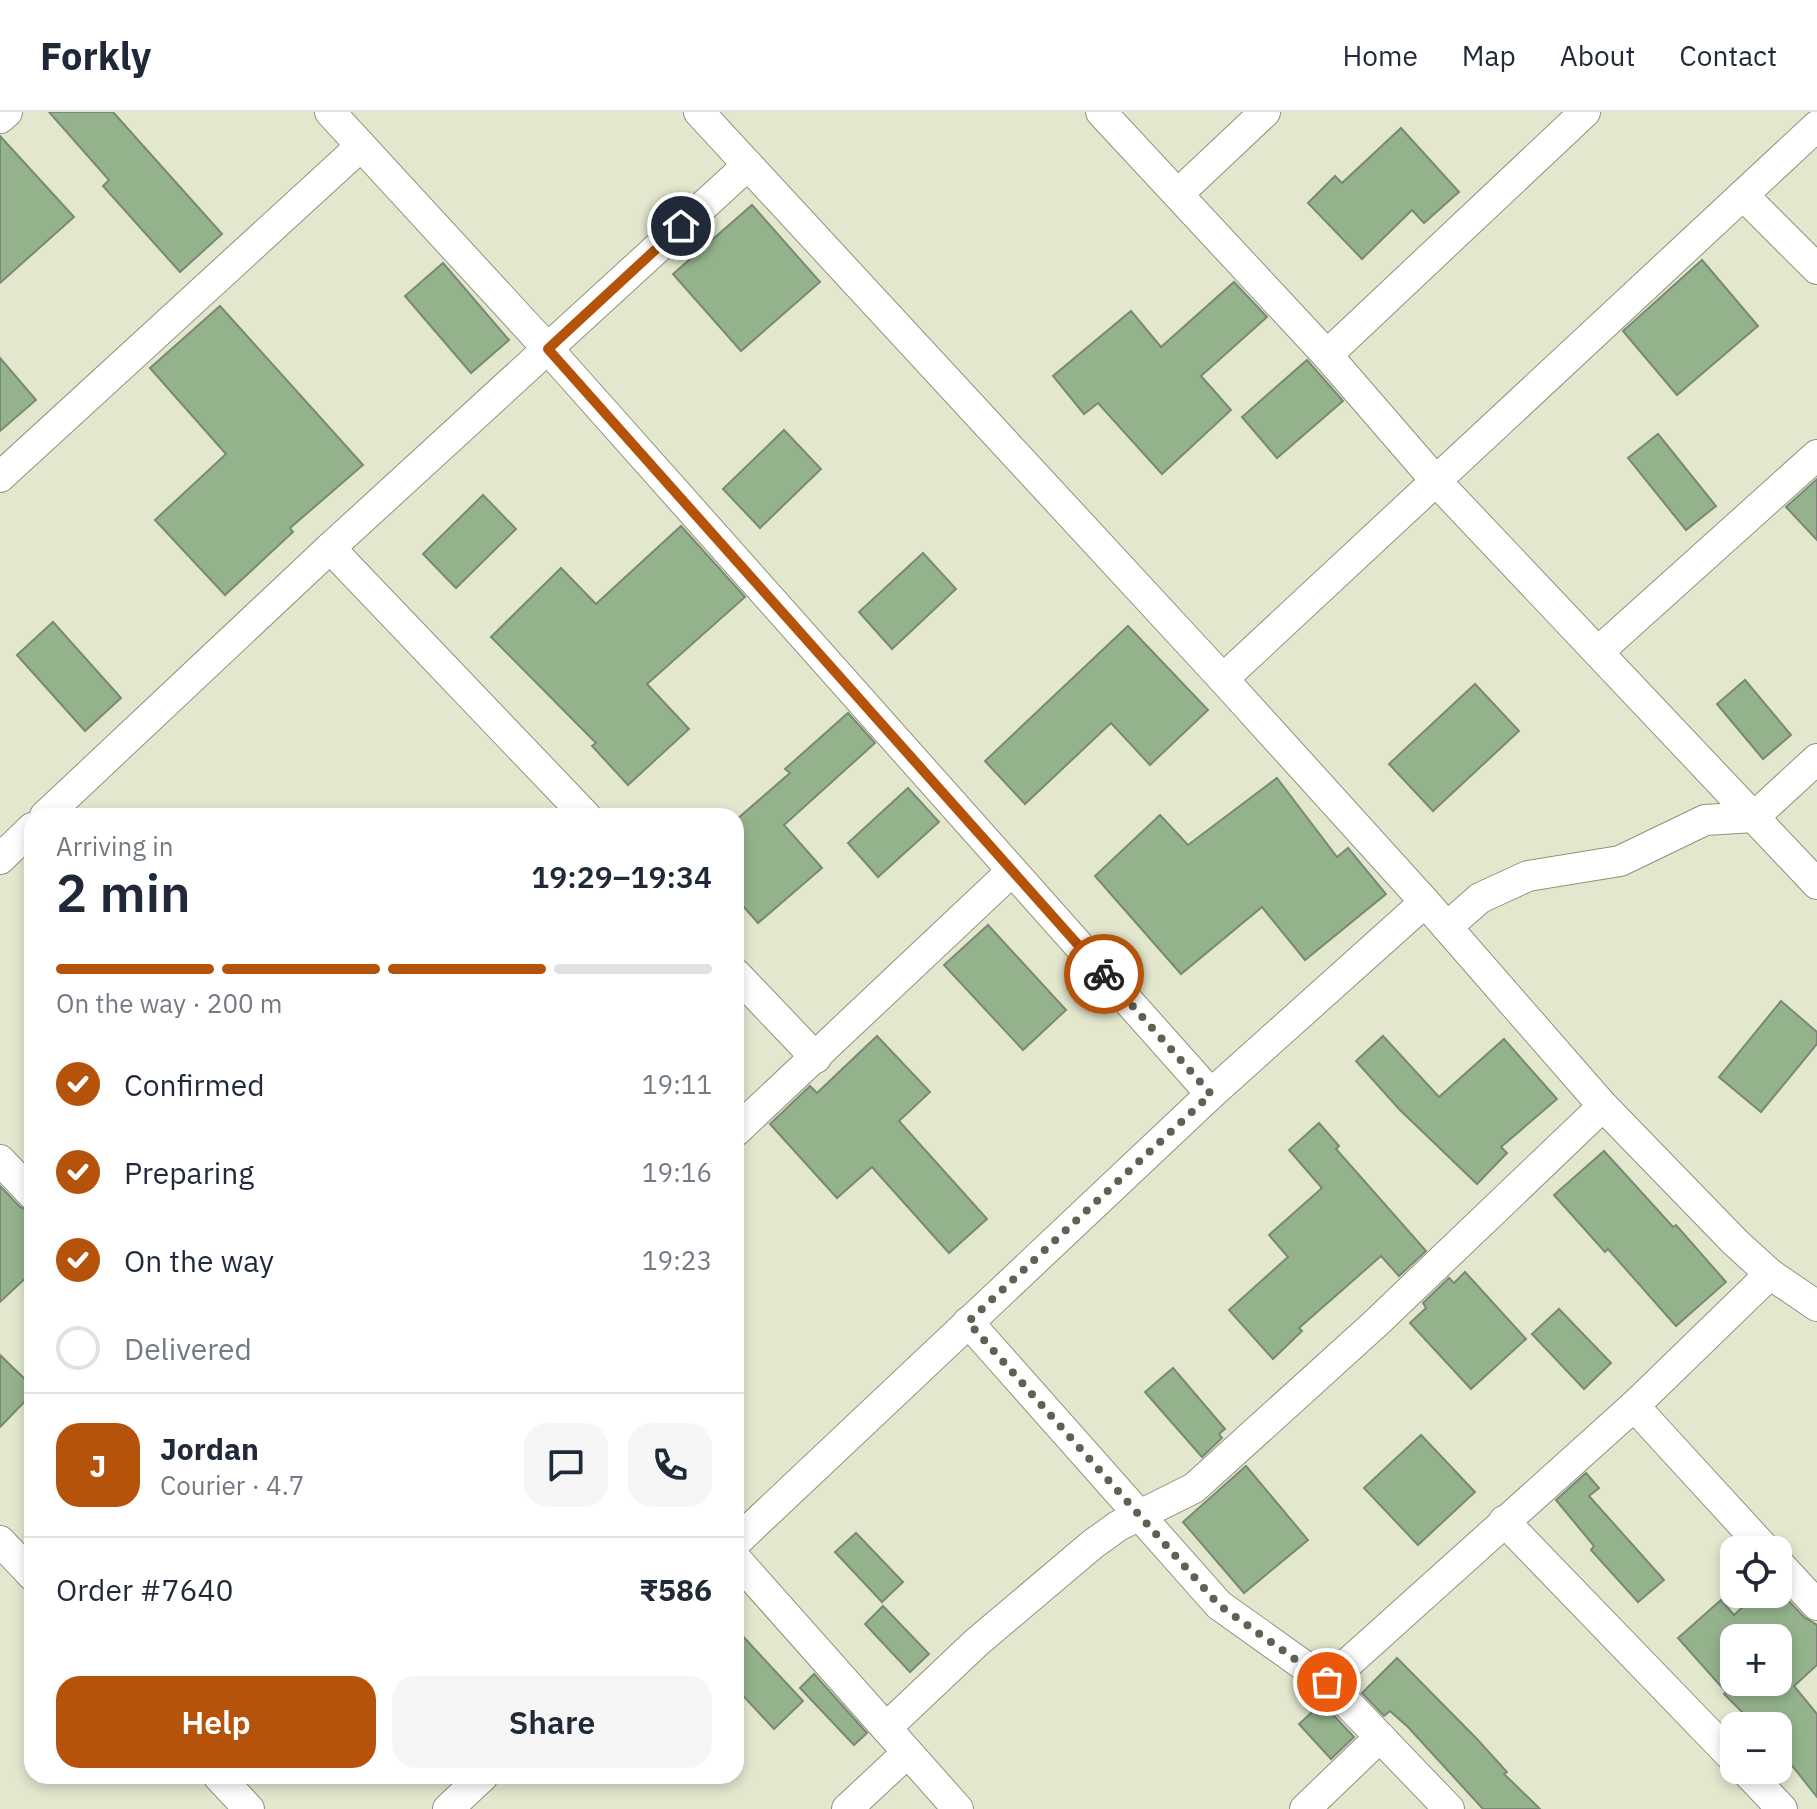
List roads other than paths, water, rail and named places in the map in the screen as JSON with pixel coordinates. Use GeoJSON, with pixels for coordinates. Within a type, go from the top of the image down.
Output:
{"type":"FeatureCollection","features":[{"type":"Feature","properties":{"kind":"street"},"geometry":{"type":"LineString","coordinates":[[0,118],[7,112]]}},
{"type":"Feature","properties":{"kind":"street"},"geometry":{"type":"LineString","coordinates":[[330,112],[548,349],[1211,1094]]}},
{"type":"Feature","properties":{"kind":"street"},"geometry":{"type":"LineString","coordinates":[[699,112],[1223,679],[1425,902],[1603,1106],[1671,1178],[1770,1274],[1817,1306]]}},
{"type":"Feature","properties":{"kind":"street"},"geometry":{"type":"LineString","coordinates":[[1101,112],[1327,355],[1436,481],[1817,884]]}},
{"type":"Feature","properties":{"kind":"street"},"geometry":{"type":"LineString","coordinates":[[1178,194],[1265,112]]}},
{"type":"Feature","properties":{"kind":"street"},"geometry":{"type":"LineString","coordinates":[[1327,355],[1585,112]]}},
{"type":"Feature","properties":{"kind":"street"},"geometry":{"type":"LineString","coordinates":[[1223,679],[1817,126]]}},
{"type":"Feature","properties":{"kind":"street"},"geometry":{"type":"LineString","coordinates":[[0,477],[361,146]]}},
{"type":"Feature","properties":{"kind":"street"},"geometry":{"type":"LineString","coordinates":[[56,808],[330,548],[748,165]]}},
{"type":"Feature","properties":{"kind":"street"},"geometry":{"type":"LineString","coordinates":[[1743,195],[1817,269]]}},
{"type":"Feature","properties":{"kind":"street"},"geometry":{"type":"LineString","coordinates":[[1598,652],[1817,455]]}},
{"type":"Feature","properties":{"kind":"street"},"geometry":{"type":"LineString","coordinates":[[330,548],[578,808]]}},
{"type":"Feature","properties":{"kind":"street"},"geometry":{"type":"LineString","coordinates":[[1447,927],[1480,898],[1528,876],[1620,861],[1705,820],[1754,817],[1817,759]]}},
{"type":"Feature","properties":{"kind":"street"},"geometry":{"type":"LineString","coordinates":[[0,859],[24,837]]}},
{"type":"Feature","properties":{"kind":"street"},"geometry":{"type":"LineString","coordinates":[[744,1124],[1012,871]]}},
{"type":"Feature","properties":{"kind":"street"},"geometry":{"type":"LineString","coordinates":[[744,1534],[1211,1094],[1425,902]]}},
{"type":"Feature","properties":{"kind":"street"},"geometry":{"type":"LineString","coordinates":[[744,982],[816,1058]]}},
{"type":"Feature","properties":{"kind":"street"},"geometry":{"type":"LineString","coordinates":[[886,1728],[1020,1604],[1093,1544],[1138,1515],[1194,1488],[1375,1324],[1603,1106]]}},
{"type":"Feature","properties":{"kind":"street"},"geometry":{"type":"LineString","coordinates":[[0,1160],[24,1186]]}},
{"type":"Feature","properties":{"kind":"street"},"geometry":{"type":"LineString","coordinates":[[1327,1682],[1634,1406],[1770,1274]]}},
{"type":"Feature","properties":{"kind":"street"},"geometry":{"type":"LineString","coordinates":[[968,1322],[1219,1605],[1327,1682],[1449,1809]]}},
{"type":"Feature","properties":{"kind":"street"},"geometry":{"type":"LineString","coordinates":[[1634,1406],[1753,1536]]}},
{"type":"Feature","properties":{"kind":"street"},"geometry":{"type":"LineString","coordinates":[[1504,1521],[1720,1745]]}},
{"type":"Feature","properties":{"kind":"street"},"geometry":{"type":"LineString","coordinates":[[0,1541],[24,1566]]}},
{"type":"Feature","properties":{"kind":"street"},"geometry":{"type":"LineString","coordinates":[[744,1568],[958,1809]]}},
{"type":"Feature","properties":{"kind":"street"},"geometry":{"type":"LineString","coordinates":[[1792,1578],[1817,1605]]}},
{"type":"Feature","properties":{"kind":"street"},"geometry":{"type":"LineString","coordinates":[[1305,1809],[1380,1737]]}},
{"type":"Feature","properties":{"kind":"street"},"geometry":{"type":"LineString","coordinates":[[847,1809],[907,1753]]}},
{"type":"Feature","properties":{"kind":"street"},"geometry":{"type":"LineString","coordinates":[[226,1784],[249,1809]]}},
{"type":"Feature","properties":{"kind":"street"},"geometry":{"type":"LineString","coordinates":[[448,1809],[475,1784]]}},
{"type":"Feature","properties":{"kind":"street"},"geometry":{"type":"LineString","coordinates":[[1758,1784],[1782,1809]]}}]}
